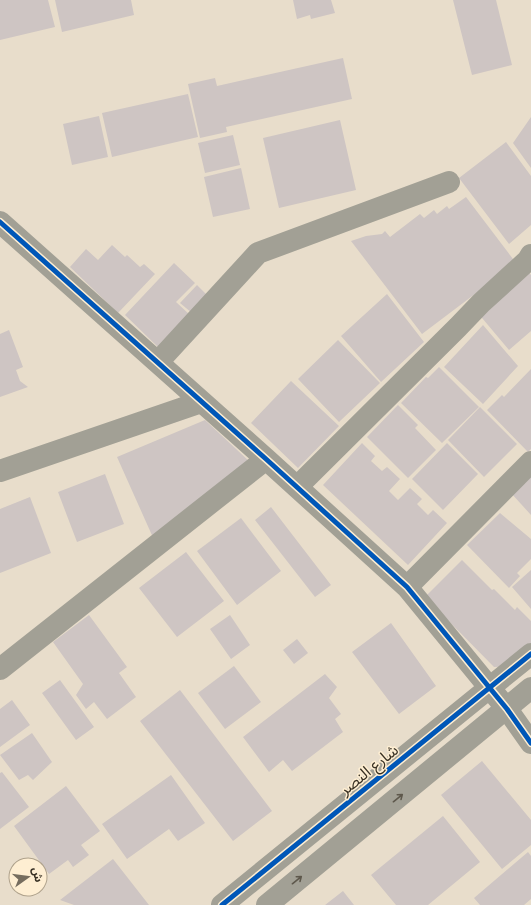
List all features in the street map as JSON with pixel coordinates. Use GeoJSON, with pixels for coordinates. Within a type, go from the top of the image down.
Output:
{"type":"FeatureCollection","features":[{"type":"Feature","properties":{"kind":"street"},"geometry":{"type":"LineString","coordinates":[[158,362],[258,253],[449,182]]}},
{"type":"Feature","properties":{"kind":"street"},"geometry":{"type":"LineString","coordinates":[[0,222],[158,362],[407,587],[489,689],[507,709],[531,743]]}},
{"type":"Feature","properties":{"kind":"street"},"geometry":{"type":"LineString","coordinates":[[297,487],[458,328],[481,303],[528,260],[531,255]]}},
{"type":"Feature","properties":{"kind":"street"},"geometry":{"type":"LineString","coordinates":[[0,471],[201,402]]}},
{"type":"Feature","properties":{"kind":"street"},"geometry":{"type":"LineString","coordinates":[[0,669],[266,459]]}},
{"type":"Feature","properties":{"kind":"street"},"geometry":{"type":"LineString","coordinates":[[407,587],[531,462]]}},
{"type":"Feature","properties":{"kind":"street","name":"شارع النصر"},"geometry":{"type":"LineString","coordinates":[[222,905],[531,654]]}},
{"type":"Feature","properties":{"kind":"street"},"geometry":{"type":"LineString","coordinates":[[267,905],[531,688]]}},
{"type":"Feature","properties":{"kind":"building"},"geometry":{"type":"Polygon","coordinates":[[[0,0],[48,0],[55,27],[0,40],[0,0]]]}},
{"type":"Feature","properties":{"kind":"building"},"geometry":{"type":"Polygon","coordinates":[[[55,0],[131,0],[134,15],[62,32],[55,0]]]}},
{"type":"Feature","properties":{"kind":"building"},"geometry":{"type":"Polygon","coordinates":[[[293,0],[331,0],[335,13],[311,19],[310,15],[297,19],[293,0]]]}},
{"type":"Feature","properties":{"kind":"building"},"geometry":{"type":"Polygon","coordinates":[[[453,0],[496,0],[512,65],[472,75],[453,0]]]}},
{"type":"Feature","properties":{"kind":"building"},"geometry":{"type":"Polygon","coordinates":[[[343,58],[352,99],[226,127],[227,132],[200,138],[188,84],[215,78],[217,86],[343,58]]]}},
{"type":"Feature","properties":{"kind":"building"},"geometry":{"type":"Polygon","coordinates":[[[188,94],[198,137],[112,157],[102,113],[188,94]]]}},
{"type":"Feature","properties":{"kind":"building"},"geometry":{"type":"Polygon","coordinates":[[[99,116],[108,157],[72,165],[63,124],[99,116]]]}},
{"type":"Feature","properties":{"kind":"building"},"geometry":{"type":"Polygon","coordinates":[[[531,117],[531,168],[513,143],[531,117]]]}},
{"type":"Feature","properties":{"kind":"building"},"geometry":{"type":"Polygon","coordinates":[[[340,120],[356,190],[279,208],[263,138],[340,120]]]}},
{"type":"Feature","properties":{"kind":"building"},"geometry":{"type":"Polygon","coordinates":[[[233,135],[240,165],[205,173],[198,143],[233,135]]]}},
{"type":"Feature","properties":{"kind":"building"},"geometry":{"type":"Polygon","coordinates":[[[506,142],[531,176],[531,225],[509,244],[459,178],[506,142]]]}},
{"type":"Feature","properties":{"kind":"building"},"geometry":{"type":"Polygon","coordinates":[[[241,168],[250,209],[213,217],[204,177],[241,168]]]}},
{"type":"Feature","properties":{"kind":"building"},"geometry":{"type":"Polygon","coordinates":[[[466,197],[516,263],[422,334],[351,241],[366,236],[382,234],[385,231],[390,237],[420,214],[424,218],[434,210],[437,214],[447,206],[449,209],[466,197]]]}},
{"type":"Feature","properties":{"kind":"building"},"geometry":{"type":"Polygon","coordinates":[[[112,245],[125,257],[127,255],[140,267],[144,264],[155,274],[118,313],[70,267],[86,249],[98,260],[112,245]]]}},
{"type":"Feature","properties":{"kind":"building"},"geometry":{"type":"Polygon","coordinates":[[[174,263],[195,283],[176,302],[190,315],[159,348],[125,315],[174,263]]]}},
{"type":"Feature","properties":{"kind":"building"},"geometry":{"type":"Polygon","coordinates":[[[525,268],[531,275],[531,331],[509,350],[477,312],[525,268]]]}},
{"type":"Feature","properties":{"kind":"building"},"geometry":{"type":"Polygon","coordinates":[[[197,285],[208,296],[192,313],[180,303],[197,285]]]}},
{"type":"Feature","properties":{"kind":"building"},"geometry":{"type":"Polygon","coordinates":[[[387,294],[424,342],[381,382],[341,336],[387,294]]]}},
{"type":"Feature","properties":{"kind":"building"},"geometry":{"type":"Polygon","coordinates":[[[483,325],[518,366],[483,404],[444,367],[483,325]]]}},
{"type":"Feature","properties":{"kind":"building"},"geometry":{"type":"Polygon","coordinates":[[[9,330],[23,367],[16,370],[20,381],[28,387],[0,397],[0,334],[9,330]]]}},
{"type":"Feature","properties":{"kind":"building"},"geometry":{"type":"Polygon","coordinates":[[[338,340],[380,383],[339,422],[298,379],[338,340]]]}},
{"type":"Feature","properties":{"kind":"building"},"geometry":{"type":"Polygon","coordinates":[[[439,367],[479,407],[442,443],[401,403],[426,377],[428,378],[439,367]]]}},
{"type":"Feature","properties":{"kind":"building"},"geometry":{"type":"Polygon","coordinates":[[[531,369],[531,449],[528,452],[487,410],[502,395],[504,397],[531,369]]]}},
{"type":"Feature","properties":{"kind":"building"},"geometry":{"type":"Polygon","coordinates":[[[291,381],[339,426],[298,468],[251,423],[291,381]]]}},
{"type":"Feature","properties":{"kind":"building"},"geometry":{"type":"Polygon","coordinates":[[[398,405],[418,425],[415,428],[436,450],[408,478],[367,437],[398,405]]]}},
{"type":"Feature","properties":{"kind":"building"},"geometry":{"type":"Polygon","coordinates":[[[480,407],[517,444],[484,477],[448,440],[480,407]]]}},
{"type":"Feature","properties":{"kind":"building"},"geometry":{"type":"Polygon","coordinates":[[[205,420],[250,462],[155,542],[117,457],[205,420]]]}},
{"type":"Feature","properties":{"kind":"building"},"geometry":{"type":"Polygon","coordinates":[[[362,443],[375,456],[371,461],[382,471],[387,467],[400,479],[389,491],[398,500],[410,488],[422,499],[417,504],[428,515],[433,510],[447,523],[408,565],[323,485],[362,443]]]}},
{"type":"Feature","properties":{"kind":"building"},"geometry":{"type":"Polygon","coordinates":[[[447,443],[478,474],[443,510],[412,479],[447,443]]]}},
{"type":"Feature","properties":{"kind":"building"},"geometry":{"type":"Polygon","coordinates":[[[105,474],[124,524],[77,542],[58,492],[105,474]]]}},
{"type":"Feature","properties":{"kind":"building"},"geometry":{"type":"Polygon","coordinates":[[[531,475],[531,515],[511,493],[531,475]]]}},
{"type":"Feature","properties":{"kind":"building"},"geometry":{"type":"Polygon","coordinates":[[[30,497],[51,553],[0,573],[0,509],[30,497]]]}},
{"type":"Feature","properties":{"kind":"building"},"geometry":{"type":"Polygon","coordinates":[[[271,507],[331,585],[315,597],[255,520],[271,507]]]}},
{"type":"Feature","properties":{"kind":"building"},"geometry":{"type":"Polygon","coordinates":[[[500,513],[531,539],[531,559],[517,573],[520,576],[509,588],[467,545],[500,513]]]}},
{"type":"Feature","properties":{"kind":"building"},"geometry":{"type":"Polygon","coordinates":[[[241,518],[281,571],[237,605],[197,551],[241,518]]]}},
{"type":"Feature","properties":{"kind":"building"},"geometry":{"type":"Polygon","coordinates":[[[186,552],[224,601],[177,637],[139,588],[186,552]]]}},
{"type":"Feature","properties":{"kind":"building"},"geometry":{"type":"Polygon","coordinates":[[[462,560],[492,590],[494,589],[515,610],[517,607],[531,621],[531,649],[513,666],[494,667],[425,597],[462,560]]]}},
{"type":"Feature","properties":{"kind":"building"},"geometry":{"type":"Polygon","coordinates":[[[531,570],[531,609],[512,587],[531,570]]]}},
{"type":"Feature","properties":{"kind":"building"},"geometry":{"type":"Polygon","coordinates":[[[89,615],[127,667],[119,673],[136,697],[107,719],[94,702],[86,709],[76,695],[83,684],[53,642],[89,615]]]}},
{"type":"Feature","properties":{"kind":"building"},"geometry":{"type":"Polygon","coordinates":[[[230,615],[250,645],[231,659],[210,629],[230,615]]]}},
{"type":"Feature","properties":{"kind":"building"},"geometry":{"type":"Polygon","coordinates":[[[391,623],[436,686],[399,714],[352,652],[391,623]]]}},
{"type":"Feature","properties":{"kind":"building"},"geometry":{"type":"Polygon","coordinates":[[[297,639],[308,653],[294,664],[283,650],[297,639]]]}},
{"type":"Feature","properties":{"kind":"building"},"geometry":{"type":"Polygon","coordinates":[[[234,666],[261,702],[225,729],[198,693],[234,666]]]}},
{"type":"Feature","properties":{"kind":"building"},"geometry":{"type":"Polygon","coordinates":[[[325,674],[337,687],[329,698],[341,714],[335,719],[343,732],[292,771],[283,760],[269,772],[243,737],[325,674]]]}},
{"type":"Feature","properties":{"kind":"building"},"geometry":{"type":"Polygon","coordinates":[[[60,680],[94,727],[76,740],[42,693],[60,680]]]}},
{"type":"Feature","properties":{"kind":"building"},"geometry":{"type":"Polygon","coordinates":[[[180,690],[272,811],[233,841],[140,721],[180,690]]]}},
{"type":"Feature","properties":{"kind":"building"},"geometry":{"type":"Polygon","coordinates":[[[12,700],[30,725],[0,747],[0,709],[12,700]]]}},
{"type":"Feature","properties":{"kind":"building"},"geometry":{"type":"Polygon","coordinates":[[[32,733],[52,762],[33,780],[28,775],[19,780],[0,755],[32,733]]]}},
{"type":"Feature","properties":{"kind":"building"},"geometry":{"type":"Polygon","coordinates":[[[482,761],[531,820],[531,845],[502,869],[441,795],[482,761]]]}},
{"type":"Feature","properties":{"kind":"building"},"geometry":{"type":"Polygon","coordinates":[[[2,772],[29,807],[0,829],[0,773],[2,772]]]}},
{"type":"Feature","properties":{"kind":"building"},"geometry":{"type":"Polygon","coordinates":[[[171,775],[205,823],[178,841],[169,829],[127,859],[102,824],[171,775]]]}},
{"type":"Feature","properties":{"kind":"building"},"geometry":{"type":"Polygon","coordinates":[[[66,786],[100,831],[81,845],[89,855],[73,867],[68,860],[49,874],[48,857],[37,857],[14,826],[66,786]]]}},
{"type":"Feature","properties":{"kind":"building"},"geometry":{"type":"Polygon","coordinates":[[[443,816],[480,862],[428,905],[396,905],[371,875],[443,816]]]}},
{"type":"Feature","properties":{"kind":"building"},"geometry":{"type":"Polygon","coordinates":[[[528,852],[531,856],[531,899],[524,905],[480,905],[474,898],[528,852]]]}},
{"type":"Feature","properties":{"kind":"building"},"geometry":{"type":"Polygon","coordinates":[[[113,859],[149,905],[74,905],[60,900],[113,859]]]}},
{"type":"Feature","properties":{"kind":"building"},"geometry":{"type":"Polygon","coordinates":[[[343,891],[354,905],[325,905],[343,891]]]}},
{"type":"Feature","properties":{"kind":"cycle path"},"geometry":{"type":"LineString","coordinates":[[0,222],[407,587],[507,709],[531,743]]}},
{"type":"Feature","properties":{"kind":"cycle path"},"geometry":{"type":"LineString","coordinates":[[222,905],[531,654]]}}]}
